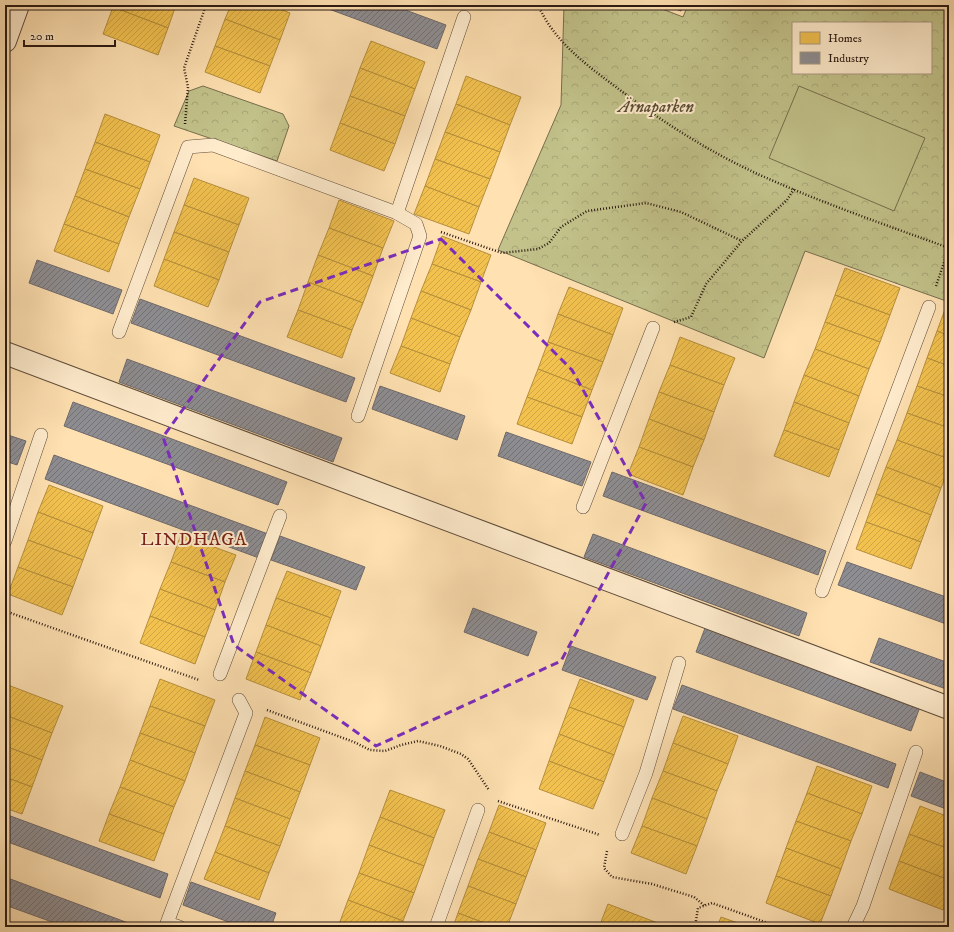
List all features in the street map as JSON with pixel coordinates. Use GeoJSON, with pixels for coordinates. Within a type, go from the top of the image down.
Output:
{"type":"FeatureCollection","features":[{"type":"Feature","properties":{"kind":"street"},"geometry":{"type":"LineString","coordinates":[[5,41],[18,5]]}},
{"type":"Feature","properties":{"kind":"street"},"geometry":{"type":"LineString","coordinates":[[5,353],[949,708]]}},
{"type":"Feature","properties":{"kind":"lane"},"geometry":{"type":"LineString","coordinates":[[397,213],[464,17]]}},
{"type":"Feature","properties":{"kind":"lane"},"geometry":{"type":"LineString","coordinates":[[119,332],[188,147],[213,145],[397,213],[416,224],[420,236],[358,416]]}},
{"type":"Feature","properties":{"kind":"lane"},"geometry":{"type":"LineString","coordinates":[[822,591],[929,307]]}},
{"type":"Feature","properties":{"kind":"lane"},"geometry":{"type":"LineString","coordinates":[[583,507],[653,328]]}},
{"type":"Feature","properties":{"kind":"lane"},"geometry":{"type":"LineString","coordinates":[[5,541],[41,435]]}},
{"type":"Feature","properties":{"kind":"lane"},"geometry":{"type":"LineString","coordinates":[[220,674],[280,516]]}},
{"type":"Feature","properties":{"kind":"lane"},"geometry":{"type":"LineString","coordinates":[[619,834],[646,774],[679,663]]}},
{"type":"Feature","properties":{"kind":"lane"},"geometry":{"type":"LineString","coordinates":[[179,927],[167,923],[246,713],[239,700]]}},
{"type":"Feature","properties":{"kind":"lane"},"geometry":{"type":"LineString","coordinates":[[853,927],[863,906],[916,752]]}},
{"type":"Feature","properties":{"kind":"lane"},"geometry":{"type":"LineString","coordinates":[[436,927],[478,810]]}},
{"type":"Feature","properties":{"kind":"path"},"geometry":{"type":"LineString","coordinates":[[188,147],[184,133],[188,87],[184,68],[206,5]]}},
{"type":"Feature","properties":{"kind":"path"},"geometry":{"type":"LineString","coordinates":[[538,5],[548,25],[572,53],[632,100],[715,152],[759,174],[794,189],[949,248],[929,307]]}},
{"type":"Feature","properties":{"kind":"path"},"geometry":{"type":"LineString","coordinates":[[653,328],[691,317],[706,284],[742,241],[787,200],[794,189]]}},
{"type":"Feature","properties":{"kind":"path"},"geometry":{"type":"LineString","coordinates":[[416,224],[502,253],[538,250],[549,243],[561,227],[587,211],[646,203],[681,212],[742,241]]}},
{"type":"Feature","properties":{"kind":"path"},"geometry":{"type":"LineString","coordinates":[[5,611],[201,680]]}},
{"type":"Feature","properties":{"kind":"path"},"geometry":{"type":"LineString","coordinates":[[239,700],[354,742],[370,750],[384,751],[418,741],[440,746],[461,754],[468,759],[493,799],[599,835],[619,834]]}},
{"type":"Feature","properties":{"kind":"path"},"geometry":{"type":"LineString","coordinates":[[478,810],[493,799]]}},
{"type":"Feature","properties":{"kind":"path"},"geometry":{"type":"LineString","coordinates":[[619,834],[606,853],[604,868],[612,877],[652,884],[694,897],[705,906]]}},
{"type":"Feature","properties":{"kind":"path"},"geometry":{"type":"LineString","coordinates":[[695,927],[698,908],[712,904],[778,927]]}},
{"type":"Feature","properties":{"kind":"highlighted area"},"geometry":{"type":"Polygon","coordinates":[[[441,239],[572,370],[646,503],[561,661],[376,746],[234,645],[163,437],[260,302],[441,239]]]}},
{"type":"Feature","properties":{"kind":"green space","name":"Ärnaparken"},"geometry":{"type":"Polygon","coordinates":[[[564,5],[652,5],[683,17],[688,5],[949,5],[949,302],[805,251],[764,358],[498,250],[561,105],[564,5]]]}},
{"type":"Feature","properties":{"kind":"green space"},"geometry":{"type":"Polygon","coordinates":[[[203,86],[283,114],[289,126],[277,161],[174,126],[189,91],[203,86]]]}},
{"type":"Feature","properties":{"kind":"green space"},"geometry":{"type":"Polygon","coordinates":[[[799,86],[925,138],[894,211],[769,158],[799,86]]]}},
{"type":"Feature","properties":{"kind":"building: Homes"},"geometry":{"type":"Polygon","coordinates":[[[114,5],[176,5],[168,28],[113,7],[114,5]]]}},
{"type":"Feature","properties":{"kind":"building: Homes"},"geometry":{"type":"Polygon","coordinates":[[[231,5],[270,5],[290,13],[280,40],[225,19],[231,5]]]}},
{"type":"Feature","properties":{"kind":"building: Homes"},"geometry":{"type":"Polygon","coordinates":[[[113,7],[168,28],[158,55],[103,34],[113,7]]]}},
{"type":"Feature","properties":{"kind":"building: Homes"},"geometry":{"type":"Polygon","coordinates":[[[225,19],[280,40],[270,66],[215,46],[225,19]]]}},
{"type":"Feature","properties":{"kind":"building: Homes"},"geometry":{"type":"Polygon","coordinates":[[[371,41],[425,62],[415,89],[360,68],[371,41]]]}},
{"type":"Feature","properties":{"kind":"building: Homes"},"geometry":{"type":"Polygon","coordinates":[[[215,46],[270,66],[260,93],[205,72],[215,46]]]}},
{"type":"Feature","properties":{"kind":"building: Homes"},"geometry":{"type":"Polygon","coordinates":[[[360,68],[415,89],[405,116],[350,96],[360,68]]]}},
{"type":"Feature","properties":{"kind":"building: Homes"},"geometry":{"type":"Polygon","coordinates":[[[466,76],[521,97],[510,125],[456,104],[466,76]]]}},
{"type":"Feature","properties":{"kind":"building: Homes"},"geometry":{"type":"Polygon","coordinates":[[[350,96],[405,116],[395,144],[340,123],[350,96]]]}},
{"type":"Feature","properties":{"kind":"building: Homes"},"geometry":{"type":"Polygon","coordinates":[[[456,104],[510,125],[500,152],[445,132],[456,104]]]}},
{"type":"Feature","properties":{"kind":"building: Homes"},"geometry":{"type":"Polygon","coordinates":[[[105,114],[160,135],[150,162],[95,142],[105,114]]]}},
{"type":"Feature","properties":{"kind":"building: Homes"},"geometry":{"type":"Polygon","coordinates":[[[340,123],[395,144],[384,171],[330,150],[340,123]]]}},
{"type":"Feature","properties":{"kind":"building: Homes"},"geometry":{"type":"Polygon","coordinates":[[[445,132],[500,152],[490,179],[435,159],[445,132]]]}},
{"type":"Feature","properties":{"kind":"building: Homes"},"geometry":{"type":"Polygon","coordinates":[[[95,142],[150,162],[140,189],[85,169],[95,142]]]}},
{"type":"Feature","properties":{"kind":"building: Homes"},"geometry":{"type":"Polygon","coordinates":[[[435,159],[490,179],[479,207],[425,186],[435,159]]]}},
{"type":"Feature","properties":{"kind":"building: Homes"},"geometry":{"type":"Polygon","coordinates":[[[85,169],[140,189],[129,217],[75,196],[85,169]]]}},
{"type":"Feature","properties":{"kind":"building: Homes"},"geometry":{"type":"Polygon","coordinates":[[[194,178],[249,198],[239,225],[184,205],[194,178]]]}},
{"type":"Feature","properties":{"kind":"building: Homes"},"geometry":{"type":"Polygon","coordinates":[[[425,186],[479,207],[469,234],[414,214],[425,186]]]}},
{"type":"Feature","properties":{"kind":"building: Homes"},"geometry":{"type":"Polygon","coordinates":[[[75,196],[129,217],[119,244],[64,224],[75,196]]]}},
{"type":"Feature","properties":{"kind":"building: Homes"},"geometry":{"type":"Polygon","coordinates":[[[339,200],[394,221],[383,248],[329,228],[339,200]]]}},
{"type":"Feature","properties":{"kind":"building: Homes"},"geometry":{"type":"Polygon","coordinates":[[[184,205],[239,225],[229,252],[174,232],[184,205]]]}},
{"type":"Feature","properties":{"kind":"building: Homes"},"geometry":{"type":"Polygon","coordinates":[[[64,224],[119,244],[109,272],[54,251],[64,224]]]}},
{"type":"Feature","properties":{"kind":"building: Homes"},"geometry":{"type":"Polygon","coordinates":[[[329,228],[383,248],[373,276],[318,255],[329,228]]]}},
{"type":"Feature","properties":{"kind":"building: Homes"},"geometry":{"type":"Polygon","coordinates":[[[174,232],[229,252],[219,280],[164,259],[174,232]]]}},
{"type":"Feature","properties":{"kind":"building: Homes"},"geometry":{"type":"Polygon","coordinates":[[[442,236],[491,255],[481,282],[432,264],[442,236]]]}},
{"type":"Feature","properties":{"kind":"building: Homes"},"geometry":{"type":"Polygon","coordinates":[[[318,255],[373,276],[363,303],[308,282],[318,255]]]}},
{"type":"Feature","properties":{"kind":"building: Homes"},"geometry":{"type":"Polygon","coordinates":[[[164,259],[219,280],[208,307],[154,286],[164,259]]]}},
{"type":"Feature","properties":{"kind":"building: Homes"},"geometry":{"type":"Polygon","coordinates":[[[432,264],[481,282],[471,310],[421,291],[432,264]]]}},
{"type":"Feature","properties":{"kind":"building: Homes"},"geometry":{"type":"Polygon","coordinates":[[[845,268],[900,288],[890,315],[835,295],[845,268]]]}},
{"type":"Feature","properties":{"kind":"building: Homes"},"geometry":{"type":"Polygon","coordinates":[[[308,282],[363,303],[352,330],[298,310],[308,282]]]}},
{"type":"Feature","properties":{"kind":"building: Homes"},"geometry":{"type":"Polygon","coordinates":[[[569,287],[623,308],[613,335],[558,314],[569,287]]]}},
{"type":"Feature","properties":{"kind":"building: Homes"},"geometry":{"type":"Polygon","coordinates":[[[421,291],[471,310],[460,337],[411,318],[421,291]]]}},
{"type":"Feature","properties":{"kind":"building: Homes"},"geometry":{"type":"Polygon","coordinates":[[[835,295],[890,315],[880,342],[825,322],[835,295]]]}},
{"type":"Feature","properties":{"kind":"building: Homes"},"geometry":{"type":"Polygon","coordinates":[[[947,304],[949,305],[949,336],[937,331],[947,304]]]}},
{"type":"Feature","properties":{"kind":"building: Homes"},"geometry":{"type":"Polygon","coordinates":[[[298,310],[352,330],[342,358],[287,337],[298,310]]]}},
{"type":"Feature","properties":{"kind":"building: Homes"},"geometry":{"type":"Polygon","coordinates":[[[558,314],[613,335],[603,362],[548,342],[558,314]]]}},
{"type":"Feature","properties":{"kind":"building: Homes"},"geometry":{"type":"Polygon","coordinates":[[[411,318],[460,337],[450,364],[401,346],[411,318]]]}},
{"type":"Feature","properties":{"kind":"building: Homes"},"geometry":{"type":"Polygon","coordinates":[[[825,322],[880,342],[869,369],[815,349],[825,322]]]}},
{"type":"Feature","properties":{"kind":"building: Homes"},"geometry":{"type":"Polygon","coordinates":[[[937,331],[949,336],[949,366],[927,358],[937,331]]]}},
{"type":"Feature","properties":{"kind":"building: Homes"},"geometry":{"type":"Polygon","coordinates":[[[680,337],[735,358],[724,385],[670,365],[680,337]]]}},
{"type":"Feature","properties":{"kind":"building: Homes"},"geometry":{"type":"Polygon","coordinates":[[[548,342],[603,362],[592,390],[538,369],[548,342]]]}},
{"type":"Feature","properties":{"kind":"building: Homes"},"geometry":{"type":"Polygon","coordinates":[[[401,346],[450,364],[440,392],[390,373],[401,346]]]}},
{"type":"Feature","properties":{"kind":"building: Homes"},"geometry":{"type":"Polygon","coordinates":[[[815,349],[869,369],[859,396],[804,375],[815,349]]]}},
{"type":"Feature","properties":{"kind":"building: Homes"},"geometry":{"type":"Polygon","coordinates":[[[927,358],[949,366],[949,397],[917,386],[927,358]]]}},
{"type":"Feature","properties":{"kind":"building: Homes"},"geometry":{"type":"Polygon","coordinates":[[[670,365],[724,385],[714,412],[659,392],[670,365]]]}},
{"type":"Feature","properties":{"kind":"building: Homes"},"geometry":{"type":"Polygon","coordinates":[[[538,369],[592,390],[582,417],[527,397],[538,369]]]}},
{"type":"Feature","properties":{"kind":"building: Homes"},"geometry":{"type":"Polygon","coordinates":[[[804,375],[859,396],[849,423],[794,402],[804,375]]]}},
{"type":"Feature","properties":{"kind":"building: Homes"},"geometry":{"type":"Polygon","coordinates":[[[917,386],[949,397],[949,428],[907,413],[917,386]]]}},
{"type":"Feature","properties":{"kind":"building: Homes"},"geometry":{"type":"Polygon","coordinates":[[[659,392],[714,412],[704,440],[649,419],[659,392]]]}},
{"type":"Feature","properties":{"kind":"building: Homes"},"geometry":{"type":"Polygon","coordinates":[[[527,397],[582,417],[572,444],[517,424],[527,397]]]}},
{"type":"Feature","properties":{"kind":"building: Homes"},"geometry":{"type":"Polygon","coordinates":[[[794,402],[849,423],[839,450],[784,430],[794,402]]]}},
{"type":"Feature","properties":{"kind":"building: Homes"},"geometry":{"type":"Polygon","coordinates":[[[907,413],[949,428],[949,459],[897,440],[907,413]]]}},
{"type":"Feature","properties":{"kind":"building: Homes"},"geometry":{"type":"Polygon","coordinates":[[[649,419],[704,440],[693,467],[639,447],[649,419]]]}},
{"type":"Feature","properties":{"kind":"building: Homes"},"geometry":{"type":"Polygon","coordinates":[[[784,430],[839,450],[829,477],[774,456],[784,430]]]}},
{"type":"Feature","properties":{"kind":"building: Homes"},"geometry":{"type":"Polygon","coordinates":[[[897,440],[949,459],[949,467],[941,488],[886,467],[897,440]]]}},
{"type":"Feature","properties":{"kind":"building: Homes"},"geometry":{"type":"Polygon","coordinates":[[[639,447],[693,467],[683,495],[628,474],[639,447]]]}},
{"type":"Feature","properties":{"kind":"building: Homes"},"geometry":{"type":"Polygon","coordinates":[[[886,467],[941,488],[931,515],[876,494],[886,467]]]}},
{"type":"Feature","properties":{"kind":"building: Homes"},"geometry":{"type":"Polygon","coordinates":[[[49,485],[103,506],[93,533],[38,512],[49,485]]]}},
{"type":"Feature","properties":{"kind":"building: Homes"},"geometry":{"type":"Polygon","coordinates":[[[876,494],[931,515],[921,542],[866,522],[876,494]]]}},
{"type":"Feature","properties":{"kind":"building: Homes"},"geometry":{"type":"Polygon","coordinates":[[[38,512],[93,533],[83,560],[28,540],[38,512]]]}},
{"type":"Feature","properties":{"kind":"building: Homes"},"geometry":{"type":"Polygon","coordinates":[[[866,522],[921,542],[911,569],[856,549],[866,522]]]}},
{"type":"Feature","properties":{"kind":"building: Homes"},"geometry":{"type":"Polygon","coordinates":[[[181,535],[236,555],[225,582],[171,562],[181,535]]]}},
{"type":"Feature","properties":{"kind":"building: Homes"},"geometry":{"type":"Polygon","coordinates":[[[28,540],[83,560],[73,587],[18,567],[28,540]]]}},
{"type":"Feature","properties":{"kind":"building: Homes"},"geometry":{"type":"Polygon","coordinates":[[[171,562],[225,582],[215,610],[160,589],[171,562]]]}},
{"type":"Feature","properties":{"kind":"building: Homes"},"geometry":{"type":"Polygon","coordinates":[[[18,567],[73,587],[62,615],[8,594],[18,567]]]}},
{"type":"Feature","properties":{"kind":"building: Homes"},"geometry":{"type":"Polygon","coordinates":[[[287,571],[341,591],[331,618],[276,598],[287,571]]]}},
{"type":"Feature","properties":{"kind":"building: Homes"},"geometry":{"type":"Polygon","coordinates":[[[160,589],[215,610],[205,637],[150,616],[160,589]]]}},
{"type":"Feature","properties":{"kind":"building: Homes"},"geometry":{"type":"Polygon","coordinates":[[[276,598],[331,618],[321,646],[266,625],[276,598]]]}},
{"type":"Feature","properties":{"kind":"building: Homes"},"geometry":{"type":"Polygon","coordinates":[[[150,616],[205,637],[195,664],[140,643],[150,616]]]}},
{"type":"Feature","properties":{"kind":"building: Homes"},"geometry":{"type":"Polygon","coordinates":[[[266,625],[321,646],[311,673],[256,652],[266,625]]]}},
{"type":"Feature","properties":{"kind":"building: Homes"},"geometry":{"type":"Polygon","coordinates":[[[256,652],[311,673],[300,700],[246,679],[256,652]]]}},
{"type":"Feature","properties":{"kind":"building: Homes"},"geometry":{"type":"Polygon","coordinates":[[[160,679],[215,700],[205,726],[150,706],[160,679]]]}},
{"type":"Feature","properties":{"kind":"building: Homes"},"geometry":{"type":"Polygon","coordinates":[[[580,679],[634,700],[624,727],[569,707],[580,679]]]}},
{"type":"Feature","properties":{"kind":"building: Homes"},"geometry":{"type":"Polygon","coordinates":[[[8,685],[63,706],[52,733],[5,715],[5,692],[8,685]]]}},
{"type":"Feature","properties":{"kind":"building: Homes"},"geometry":{"type":"Polygon","coordinates":[[[150,706],[205,726],[195,753],[140,733],[150,706]]]}},
{"type":"Feature","properties":{"kind":"building: Homes"},"geometry":{"type":"Polygon","coordinates":[[[569,707],[624,727],[614,755],[559,734],[569,707]]]}},
{"type":"Feature","properties":{"kind":"building: Homes"},"geometry":{"type":"Polygon","coordinates":[[[5,715],[52,733],[42,760],[5,746],[5,715]]]}},
{"type":"Feature","properties":{"kind":"building: Homes"},"geometry":{"type":"Polygon","coordinates":[[[683,716],[738,736],[728,764],[673,743],[683,716]]]}},
{"type":"Feature","properties":{"kind":"building: Homes"},"geometry":{"type":"Polygon","coordinates":[[[265,717],[320,738],[310,765],[255,745],[265,717]]]}},
{"type":"Feature","properties":{"kind":"building: Homes"},"geometry":{"type":"Polygon","coordinates":[[[140,733],[195,753],[185,781],[130,760],[140,733]]]}},
{"type":"Feature","properties":{"kind":"building: Homes"},"geometry":{"type":"Polygon","coordinates":[[[559,734],[614,755],[604,782],[549,761],[559,734]]]}},
{"type":"Feature","properties":{"kind":"building: Homes"},"geometry":{"type":"Polygon","coordinates":[[[673,743],[728,764],[717,791],[663,771],[673,743]]]}},
{"type":"Feature","properties":{"kind":"building: Homes"},"geometry":{"type":"Polygon","coordinates":[[[255,745],[310,765],[300,792],[245,771],[255,745]]]}},
{"type":"Feature","properties":{"kind":"building: Homes"},"geometry":{"type":"Polygon","coordinates":[[[5,746],[42,760],[32,787],[5,777],[5,746]]]}},
{"type":"Feature","properties":{"kind":"building: Homes"},"geometry":{"type":"Polygon","coordinates":[[[130,760],[185,781],[174,807],[120,787],[130,760]]]}},
{"type":"Feature","properties":{"kind":"building: Homes"},"geometry":{"type":"Polygon","coordinates":[[[549,761],[604,782],[593,809],[539,789],[549,761]]]}},
{"type":"Feature","properties":{"kind":"building: Homes"},"geometry":{"type":"Polygon","coordinates":[[[817,766],[872,786],[862,814],[807,793],[817,766]]]}},
{"type":"Feature","properties":{"kind":"building: Homes"},"geometry":{"type":"Polygon","coordinates":[[[245,771],[300,792],[290,819],[235,798],[245,771]]]}},
{"type":"Feature","properties":{"kind":"building: Homes"},"geometry":{"type":"Polygon","coordinates":[[[663,771],[717,791],[707,819],[652,798],[663,771]]]}},
{"type":"Feature","properties":{"kind":"building: Homes"},"geometry":{"type":"Polygon","coordinates":[[[5,777],[32,787],[22,814],[5,808],[5,777]]]}},
{"type":"Feature","properties":{"kind":"building: Homes"},"geometry":{"type":"Polygon","coordinates":[[[120,787],[174,807],[164,834],[109,814],[120,787]]]}},
{"type":"Feature","properties":{"kind":"building: Homes"},"geometry":{"type":"Polygon","coordinates":[[[390,790],[445,810],[434,838],[380,817],[390,790]]]}},
{"type":"Feature","properties":{"kind":"building: Homes"},"geometry":{"type":"Polygon","coordinates":[[[807,793],[862,814],[851,841],[796,821],[807,793]]]}},
{"type":"Feature","properties":{"kind":"building: Homes"},"geometry":{"type":"Polygon","coordinates":[[[235,798],[290,819],[280,846],[225,826],[235,798]]]}},
{"type":"Feature","properties":{"kind":"building: Homes"},"geometry":{"type":"Polygon","coordinates":[[[652,798],[707,819],[697,846],[642,826],[652,798]]]}},
{"type":"Feature","properties":{"kind":"building: Homes"},"geometry":{"type":"Polygon","coordinates":[[[499,805],[546,823],[536,850],[489,832],[499,805]]]}},
{"type":"Feature","properties":{"kind":"building: Homes"},"geometry":{"type":"Polygon","coordinates":[[[920,806],[949,817],[949,849],[909,834],[920,806]]]}},
{"type":"Feature","properties":{"kind":"building: Homes"},"geometry":{"type":"Polygon","coordinates":[[[109,814],[164,834],[154,861],[99,841],[109,814]]]}},
{"type":"Feature","properties":{"kind":"building: Homes"},"geometry":{"type":"Polygon","coordinates":[[[380,817],[434,838],[424,866],[369,845],[380,817]]]}},
{"type":"Feature","properties":{"kind":"building: Homes"},"geometry":{"type":"Polygon","coordinates":[[[796,821],[851,841],[841,869],[786,848],[796,821]]]}},
{"type":"Feature","properties":{"kind":"building: Homes"},"geometry":{"type":"Polygon","coordinates":[[[225,826],[280,846],[269,873],[215,852],[225,826]]]}},
{"type":"Feature","properties":{"kind":"building: Homes"},"geometry":{"type":"Polygon","coordinates":[[[642,826],[697,846],[686,874],[631,853],[642,826]]]}},
{"type":"Feature","properties":{"kind":"building: Homes"},"geometry":{"type":"Polygon","coordinates":[[[489,832],[536,850],[526,877],[478,859],[489,832]]]}},
{"type":"Feature","properties":{"kind":"building: Homes"},"geometry":{"type":"Polygon","coordinates":[[[909,834],[949,849],[949,880],[899,861],[909,834]]]}},
{"type":"Feature","properties":{"kind":"building: Homes"},"geometry":{"type":"Polygon","coordinates":[[[369,845],[424,866],[414,893],[359,873],[369,845]]]}},
{"type":"Feature","properties":{"kind":"building: Homes"},"geometry":{"type":"Polygon","coordinates":[[[786,848],[841,869],[831,896],[776,876],[786,848]]]}},
{"type":"Feature","properties":{"kind":"building: Homes"},"geometry":{"type":"Polygon","coordinates":[[[215,852],[269,873],[259,900],[204,879],[215,852]]]}},
{"type":"Feature","properties":{"kind":"building: Homes"},"geometry":{"type":"Polygon","coordinates":[[[478,859],[526,877],[516,904],[468,886],[478,859]]]}},
{"type":"Feature","properties":{"kind":"building: Homes"},"geometry":{"type":"Polygon","coordinates":[[[899,861],[949,880],[949,895],[943,910],[889,889],[899,861]]]}},
{"type":"Feature","properties":{"kind":"building: Homes"},"geometry":{"type":"Polygon","coordinates":[[[359,873],[414,893],[403,921],[348,900],[359,873]]]}},
{"type":"Feature","properties":{"kind":"building: Homes"},"geometry":{"type":"Polygon","coordinates":[[[776,876],[831,896],[820,924],[766,903],[776,876]]]}},
{"type":"Feature","properties":{"kind":"building: Homes"},"geometry":{"type":"Polygon","coordinates":[[[468,886],[516,904],[507,927],[495,927],[458,913],[468,886]]]}},
{"type":"Feature","properties":{"kind":"building: Homes"},"geometry":{"type":"Polygon","coordinates":[[[348,900],[403,921],[401,927],[338,927],[348,900]]]}},
{"type":"Feature","properties":{"kind":"building: Homes"},"geometry":{"type":"Polygon","coordinates":[[[608,904],[663,925],[662,927],[599,927],[608,904]]]}},
{"type":"Feature","properties":{"kind":"building: Homes"},"geometry":{"type":"Polygon","coordinates":[[[458,913],[495,927],[453,927],[458,913]]]}},
{"type":"Feature","properties":{"kind":"building: Homes"},"geometry":{"type":"Polygon","coordinates":[[[721,917],[749,927],[717,927],[721,917]]]}},
{"type":"Feature","properties":{"kind":"building: Industry"},"geometry":{"type":"Polygon","coordinates":[[[318,5],[392,5],[446,25],[437,49],[318,5]]]}},
{"type":"Feature","properties":{"kind":"building: Industry"},"geometry":{"type":"Polygon","coordinates":[[[664,5],[684,5],[681,11],[664,5]]]}},
{"type":"Feature","properties":{"kind":"building: Industry"},"geometry":{"type":"Polygon","coordinates":[[[37,260],[122,290],[113,314],[29,283],[37,260]]]}},
{"type":"Feature","properties":{"kind":"building: Industry"},"geometry":{"type":"Polygon","coordinates":[[[140,299],[355,378],[346,402],[131,323],[140,299]]]}},
{"type":"Feature","properties":{"kind":"building: Industry"},"geometry":{"type":"Polygon","coordinates":[[[127,359],[342,438],[333,462],[119,382],[127,359]]]}},
{"type":"Feature","properties":{"kind":"building: Industry"},"geometry":{"type":"Polygon","coordinates":[[[380,386],[465,416],[457,440],[372,409],[380,386]]]}},
{"type":"Feature","properties":{"kind":"building: Industry"},"geometry":{"type":"Polygon","coordinates":[[[73,402],[287,482],[278,505],[64,426],[73,402]]]}},
{"type":"Feature","properties":{"kind":"building: Industry"},"geometry":{"type":"Polygon","coordinates":[[[506,432],[591,462],[582,486],[498,456],[506,432]]]}},
{"type":"Feature","properties":{"kind":"building: Industry"},"geometry":{"type":"Polygon","coordinates":[[[5,434],[26,441],[17,465],[5,461],[5,434]]]}},
{"type":"Feature","properties":{"kind":"building: Industry"},"geometry":{"type":"Polygon","coordinates":[[[54,455],[268,534],[259,558],[45,479],[54,455]]]}},
{"type":"Feature","properties":{"kind":"building: Industry"},"geometry":{"type":"Polygon","coordinates":[[[612,472],[826,551],[818,575],[603,496],[612,472]]]}},
{"type":"Feature","properties":{"kind":"building: Industry"},"geometry":{"type":"Polygon","coordinates":[[[593,534],[807,613],[799,636],[584,557],[593,534]]]}},
{"type":"Feature","properties":{"kind":"building: Industry"},"geometry":{"type":"Polygon","coordinates":[[[280,536],[365,567],[356,590],[271,560],[280,536]]]}},
{"type":"Feature","properties":{"kind":"building: Industry"},"geometry":{"type":"Polygon","coordinates":[[[847,562],[949,598],[949,625],[838,585],[847,562]]]}},
{"type":"Feature","properties":{"kind":"building: Industry"},"geometry":{"type":"Polygon","coordinates":[[[473,608],[537,632],[528,656],[464,632],[473,608]]]}},
{"type":"Feature","properties":{"kind":"building: Industry"},"geometry":{"type":"Polygon","coordinates":[[[705,628],[920,707],[911,731],[696,652],[705,628]]]}},
{"type":"Feature","properties":{"kind":"building: Industry"},"geometry":{"type":"Polygon","coordinates":[[[879,638],[949,663],[949,690],[870,662],[879,638]]]}},
{"type":"Feature","properties":{"kind":"building: Industry"},"geometry":{"type":"Polygon","coordinates":[[[571,646],[656,677],[647,700],[562,670],[571,646]]]}},
{"type":"Feature","properties":{"kind":"building: Industry"},"geometry":{"type":"Polygon","coordinates":[[[682,685],[896,764],[888,788],[673,709],[682,685]]]}},
{"type":"Feature","properties":{"kind":"building: Industry"},"geometry":{"type":"Polygon","coordinates":[[[920,772],[949,783],[949,810],[911,796],[920,772]]]}},
{"type":"Feature","properties":{"kind":"building: Industry"},"geometry":{"type":"Polygon","coordinates":[[[5,814],[168,874],[160,898],[5,841],[5,814]]]}},
{"type":"Feature","properties":{"kind":"building: Industry"},"geometry":{"type":"Polygon","coordinates":[[[5,877],[139,927],[66,927],[5,905],[5,877]]]}},
{"type":"Feature","properties":{"kind":"building: Industry"},"geometry":{"type":"Polygon","coordinates":[[[191,882],[276,913],[271,927],[242,927],[183,905],[191,882]]]}},
{"type":"Feature","properties":{"kind":"district","name":"LINDHAGA"},"geometry":{"type":"Point","coordinates":[194,540]}}]}
